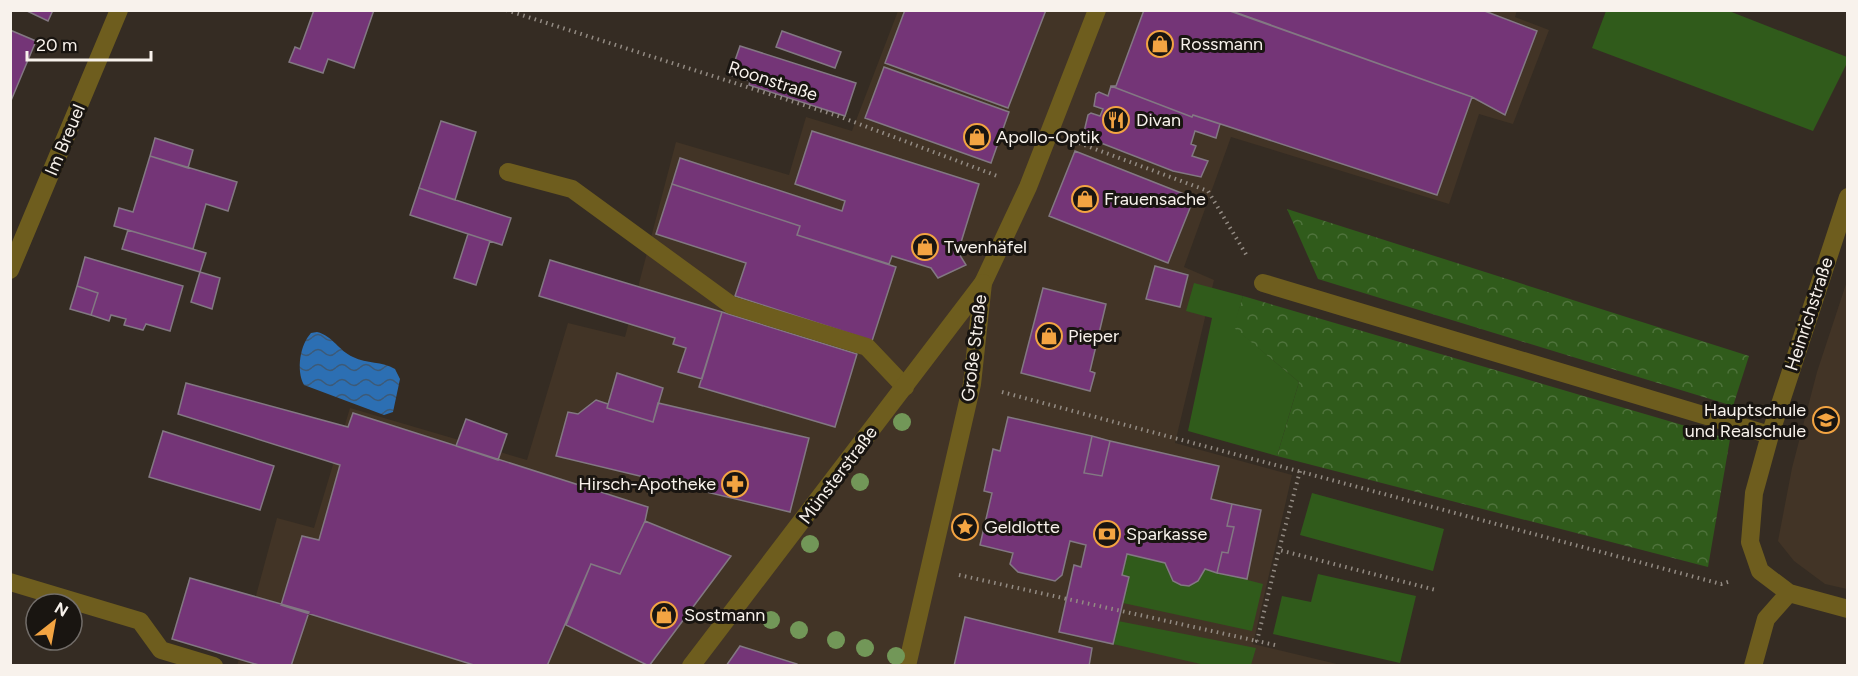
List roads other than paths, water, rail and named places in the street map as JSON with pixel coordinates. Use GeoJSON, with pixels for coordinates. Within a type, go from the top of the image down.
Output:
{"type":"FeatureCollection","features":[{"type":"Feature","properties":{"kind":"street","name":"Im Breuel"},"geometry":{"type":"LineString","coordinates":[[10,270],[119,10]]}},
{"type":"Feature","properties":{"kind":"street","name":"Große Straße"},"geometry":{"type":"LineString","coordinates":[[907,666],[972,384],[983,283],[1028,187],[1097,10]]}},
{"type":"Feature","properties":{"kind":"street"},"geometry":{"type":"LineString","coordinates":[[508,172],[572,189],[731,305],[867,347],[905,387]]}},
{"type":"Feature","properties":{"kind":"street","name":"Heinrichstraße"},"geometry":{"type":"LineString","coordinates":[[1789,593],[1760,571],[1750,543],[1754,493],[1770,435],[1848,197]]}},
{"type":"Feature","properties":{"kind":"street","name":"Münsterstraße"},"geometry":{"type":"LineString","coordinates":[[691,666],[983,283]]}},
{"type":"Feature","properties":{"kind":"street"},"geometry":{"type":"LineString","coordinates":[[1263,283],[1770,435]]}},
{"type":"Feature","properties":{"kind":"street"},"geometry":{"type":"LineString","coordinates":[[10,582],[140,621],[161,650],[214,666]]}},
{"type":"Feature","properties":{"kind":"street"},"geometry":{"type":"LineString","coordinates":[[1753,666],[1766,619],[1789,593],[1848,609]]}},
{"type":"Feature","properties":{"kind":"water"},"geometry":{"type":"Polygon","coordinates":[[[317,332],[353,357],[395,369],[400,379],[393,412],[384,415],[304,385],[300,372],[300,358],[307,338],[311,333],[317,332]]]}},
{"type":"Feature","properties":{"kind":"place","name":"Rossmann"},"geometry":{"type":"Point","coordinates":[1160,44]}},
{"type":"Feature","properties":{"kind":"place","name":"Divan"},"geometry":{"type":"Point","coordinates":[1116,120]}},
{"type":"Feature","properties":{"kind":"place","name":"Apollo-Optik"},"geometry":{"type":"Point","coordinates":[977,137]}},
{"type":"Feature","properties":{"kind":"place","name":"Frauensache"},"geometry":{"type":"Point","coordinates":[1085,199]}},
{"type":"Feature","properties":{"kind":"place","name":"Twenhäfel"},"geometry":{"type":"Point","coordinates":[925,247]}},
{"type":"Feature","properties":{"kind":"place","name":"Pieper"},"geometry":{"type":"Point","coordinates":[1049,336]}},
{"type":"Feature","properties":{"kind":"place","name":"Hauptschule und Realschule"},"geometry":{"type":"Point","coordinates":[1826,420]}},
{"type":"Feature","properties":{"kind":"place","name":"Hirsch-Apotheke"},"geometry":{"type":"Point","coordinates":[735,484]}},
{"type":"Feature","properties":{"kind":"place","name":"Geldlotte"},"geometry":{"type":"Point","coordinates":[965,527]}},
{"type":"Feature","properties":{"kind":"place","name":"Sparkasse"},"geometry":{"type":"Point","coordinates":[1107,534]}},
{"type":"Feature","properties":{"kind":"place","name":"Sostmann"},"geometry":{"type":"Point","coordinates":[664,615]}}]}
